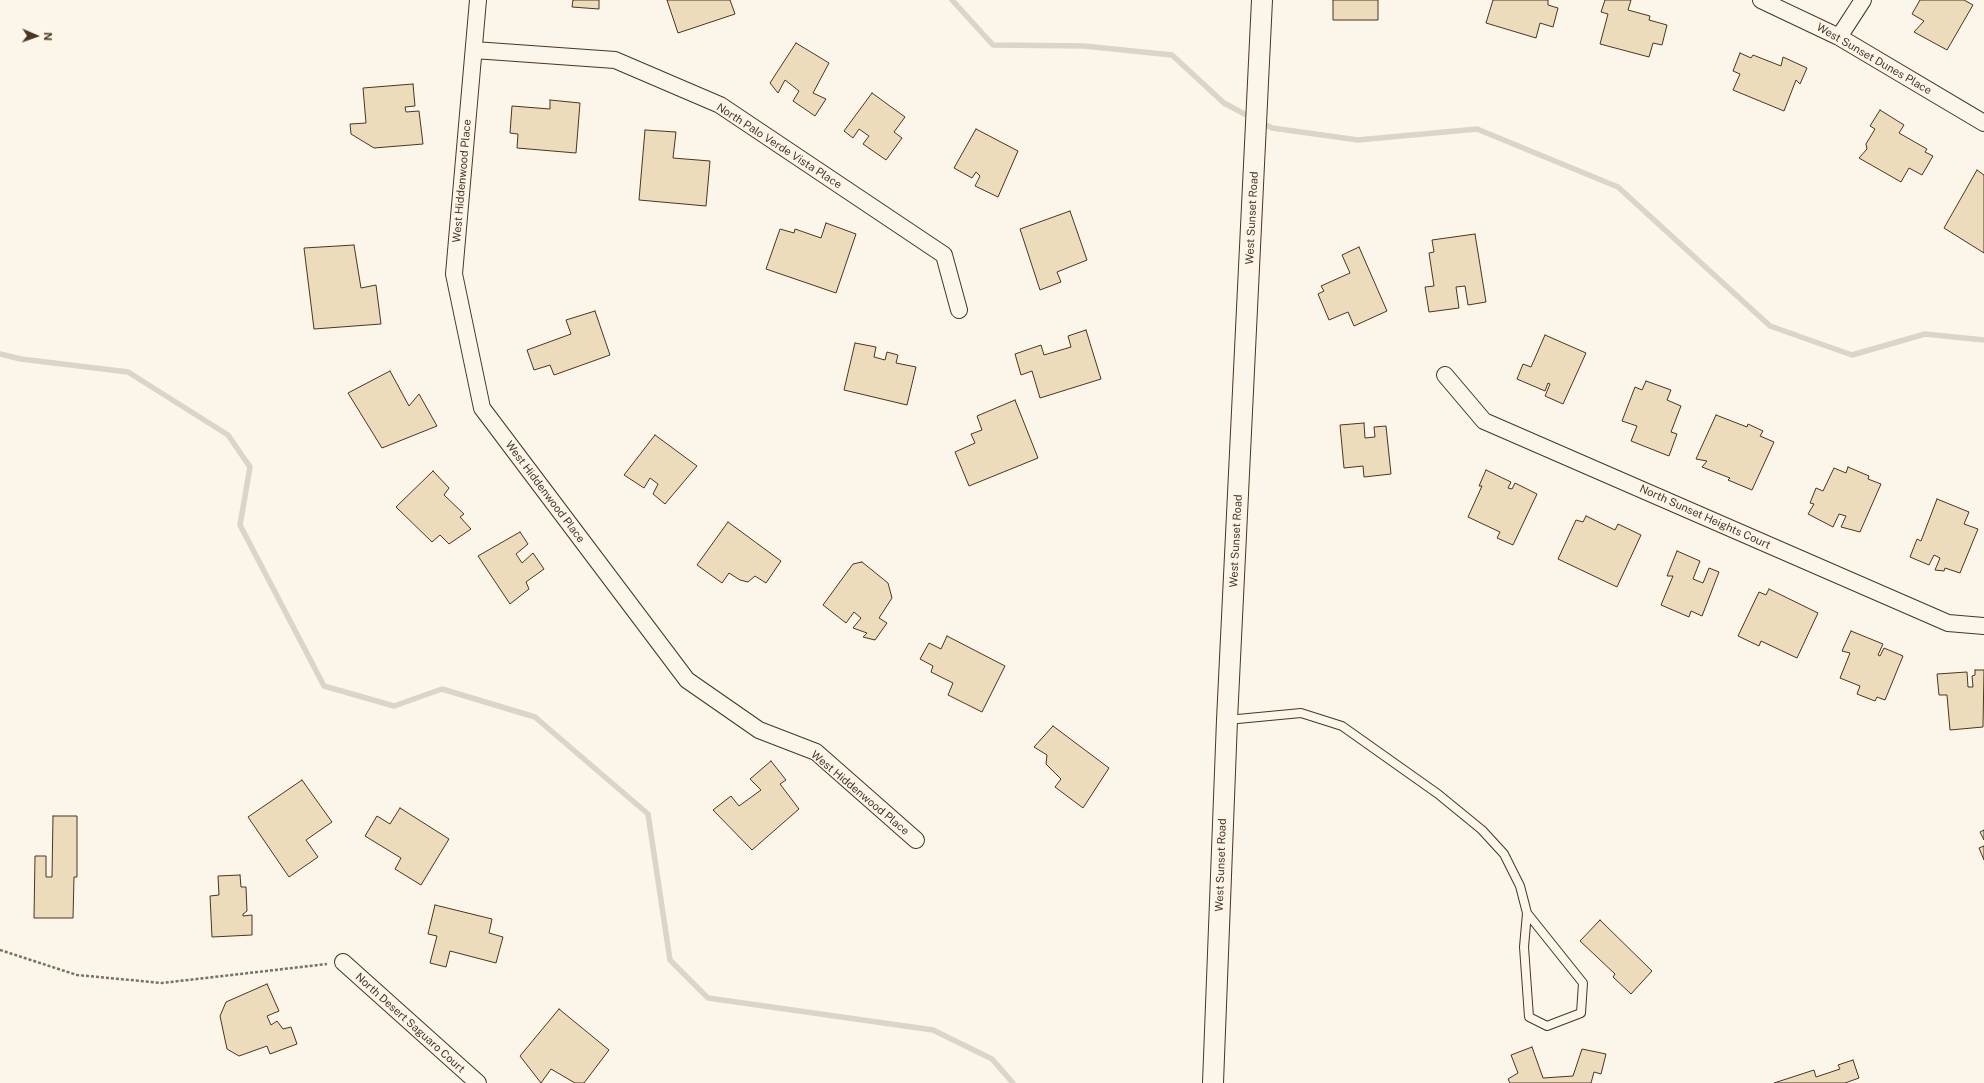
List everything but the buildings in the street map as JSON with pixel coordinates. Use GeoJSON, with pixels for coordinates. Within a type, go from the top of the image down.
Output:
{"type":"FeatureCollection","features":[{"type":"Feature","properties":{"kind":"street","name":"West Hiddenwood Place"},"geometry":{"type":"LineString","coordinates":[[478,0],[454,274],[482,408],[687,680],[759,730],[816,752],[916,840]]}},
{"type":"Feature","properties":{"kind":"street","name":"West Sunset Road"},"geometry":{"type":"LineString","coordinates":[[1213,1083],[1227,720],[1262,0]]}},
{"type":"Feature","properties":{"kind":"street","name":"West Sunset Dunes Place"},"geometry":{"type":"LineString","coordinates":[[1761,0],[1839,36],[1984,123]]}},
{"type":"Feature","properties":{"kind":"street"},"geometry":{"type":"LineString","coordinates":[[1839,36],[1863,0]]}},
{"type":"Feature","properties":{"kind":"street","name":"North Palo Verde Vista Place"},"geometry":{"type":"LineString","coordinates":[[474,50],[615,60],[720,105],[944,255],[959,310]]}},
{"type":"Feature","properties":{"kind":"street","name":"North Sunset Heights Court"},"geometry":{"type":"LineString","coordinates":[[1445,375],[1484,421],[1948,623],[1984,626]]}},
{"type":"Feature","properties":{"kind":"street","name":"North Desert Saguaro Court"},"geometry":{"type":"LineString","coordinates":[[343,962],[478,1083]]}},
{"type":"Feature","properties":{"kind":"lane"},"geometry":{"type":"LineString","coordinates":[[1227,720],[1302,712],[1342,726],[1438,794],[1482,830],[1504,854],[1520,886],[1527,913],[1524,947],[1529,1017],[1547,1026],[1581,1012],[1583,983],[1527,913]]}},
{"type":"Feature","properties":{"kind":"path"},"geometry":{"type":"LineString","coordinates":[[0,950],[77,975],[162,983],[343,962]]}},
{"type":"Feature","properties":{"kind":"waterway"},"geometry":{"type":"LineString","coordinates":[[952,0],[993,45],[1084,46],[1172,55],[1224,103],[1252,118]]}},
{"type":"Feature","properties":{"kind":"waterway"},"geometry":{"type":"LineString","coordinates":[[1260,122],[1272,128],[1358,140],[1477,129],[1618,187],[1770,326],[1852,355],[1925,334],[1984,340]]}},
{"type":"Feature","properties":{"kind":"waterway"},"geometry":{"type":"LineString","coordinates":[[0,354],[21,359],[128,372],[228,435],[250,467],[240,525],[324,686],[394,706],[442,689],[535,717],[648,814],[670,960],[708,998],[933,1030],[992,1059],[1013,1083]]}}]}
